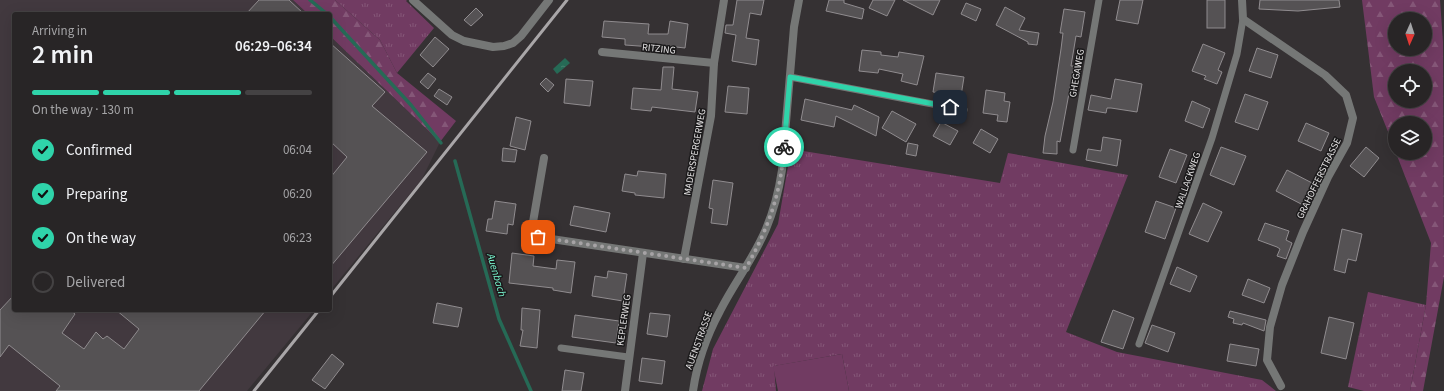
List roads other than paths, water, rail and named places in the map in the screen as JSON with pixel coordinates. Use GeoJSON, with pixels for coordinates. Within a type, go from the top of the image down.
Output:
{"type":"FeatureCollection","features":[{"type":"Feature","properties":{"kind":"street"},"geometry":{"type":"LineString","coordinates":[[413,0],[452,36],[464,41],[493,47],[513,43],[521,36],[548,0]]}},
{"type":"Feature","properties":{"kind":"street","name":"MADERSPERGERWEG"},"geometry":{"type":"LineString","coordinates":[[684,259],[711,116],[714,63],[724,0]]}},
{"type":"Feature","properties":{"kind":"street","name":"AUENSTRASSE"},"geometry":{"type":"LineString","coordinates":[[693,391],[701,356],[710,333],[720,310],[746,268],[766,229],[778,194],[782,170],[794,28],[799,0]]}},
{"type":"Feature","properties":{"kind":"street"},"geometry":{"type":"LineString","coordinates":[[1242,0],[1243,19]]}},
{"type":"Feature","properties":{"kind":"street","name":"GRAHOFFERSTRASSE"},"geometry":{"type":"LineString","coordinates":[[1243,19],[1325,74],[1346,95],[1353,118],[1347,143],[1328,177],[1303,232],[1282,285],[1270,327],[1267,360],[1281,386]]}},
{"type":"Feature","properties":{"kind":"street","name":"RITZING"},"geometry":{"type":"LineString","coordinates":[[602,52],[714,63]]}},
{"type":"Feature","properties":{"kind":"street"},"geometry":{"type":"LineString","coordinates":[[544,158],[532,228],[538,237],[746,268]]}},
{"type":"Feature","properties":{"kind":"street","name":"KEPLERWEG"},"geometry":{"type":"LineString","coordinates":[[625,391],[628,357],[643,253]]}},
{"type":"Feature","properties":{"kind":"lane","name":"GHEGAWEG"},"geometry":{"type":"LineString","coordinates":[[1073,150],[1099,0]]}},
{"type":"Feature","properties":{"kind":"lane","name":"WALLACKWEG"},"geometry":{"type":"LineString","coordinates":[[1139,344],[1214,132],[1237,54],[1243,19]]}},
{"type":"Feature","properties":{"kind":"lane"},"geometry":{"type":"LineString","coordinates":[[790,77],[964,110]]}},
{"type":"Feature","properties":{"kind":"lane"},"geometry":{"type":"LineString","coordinates":[[561,348],[628,357]]}},
{"type":"Feature","properties":{"kind":"water"},"geometry":{"type":"Polygon","coordinates":[[[565,58],[570,63],[557,74],[553,69],[565,58]]]}},
{"type":"Feature","properties":{"kind":"waterway","name":"Auenbach"},"geometry":{"type":"LineString","coordinates":[[310,0],[325,12]]}},
{"type":"Feature","properties":{"kind":"waterway","name":"Auenbach"},"geometry":{"type":"LineString","coordinates":[[332,19],[411,105],[441,143]]}},
{"type":"Feature","properties":{"kind":"waterway","name":"Auenbach"},"geometry":{"type":"LineString","coordinates":[[455,161],[499,319],[531,391]]}},
{"type":"Feature","properties":{"kind":"railway"},"geometry":{"type":"LineString","coordinates":[[332,294],[567,0]]}},
{"type":"Feature","properties":{"kind":"railway"},"geometry":{"type":"LineString","coordinates":[[254,391],[317,312]]}}]}
